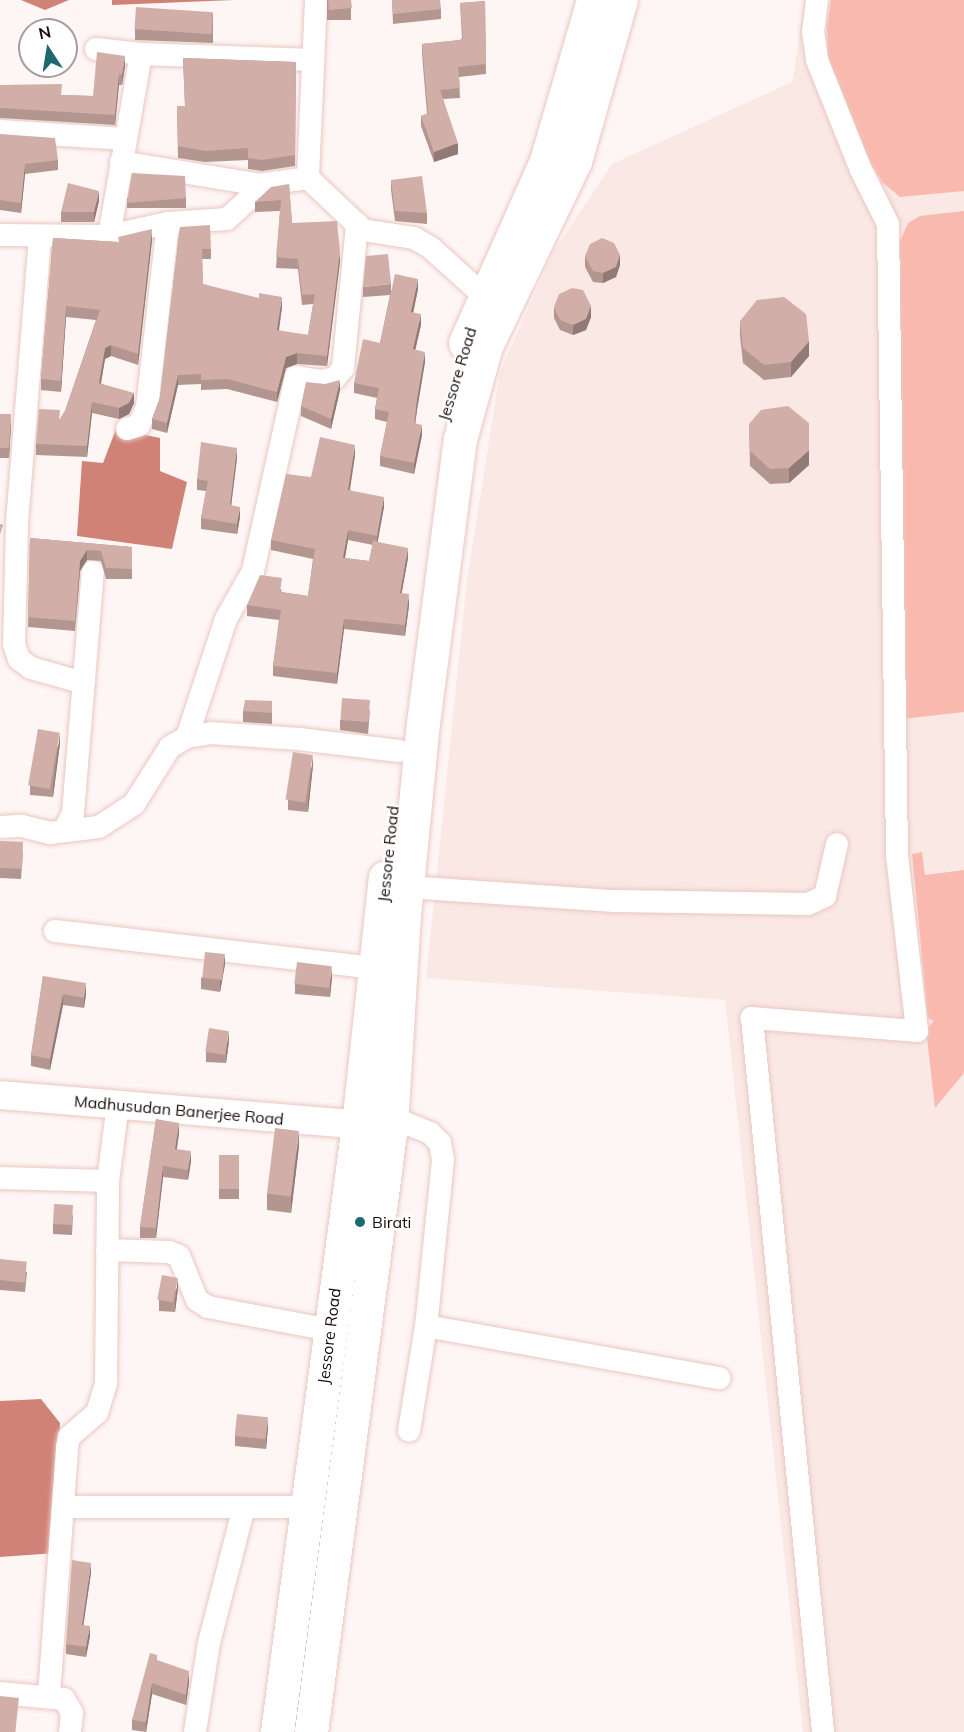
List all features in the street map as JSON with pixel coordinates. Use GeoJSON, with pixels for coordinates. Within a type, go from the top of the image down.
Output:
{"type":"FeatureCollection","features":[{"type":"Feature","properties":{"kind":"highway","name":"Jessore Road"},"geometry":{"type":"LineString","coordinates":[[277,1732],[357,1125],[426,507],[437,441],[450,386],[483,295],[546,161],[593,0]]}},
{"type":"Feature","properties":{"kind":"highway"},"geometry":{"type":"LineString","coordinates":[[311,1732],[391,1126],[407,887],[423,723],[460,439],[486,346],[575,161],[621,0]]}},
{"type":"Feature","properties":{"kind":"main road","name":"Madhusudan Banerjee Road"},"geometry":{"type":"LineString","coordinates":[[0,1095],[391,1126]]}},
{"type":"Feature","properties":{"kind":"street"},"geometry":{"type":"LineString","coordinates":[[316,0],[308,178],[363,230],[414,238],[431,248],[483,295]]}},
{"type":"Feature","properties":{"kind":"street"},"geometry":{"type":"LineString","coordinates":[[817,0],[813,31],[817,60],[861,170],[888,224],[897,855],[917,1031],[752,1018],[823,1732]]}},
{"type":"Feature","properties":{"kind":"street"},"geometry":{"type":"LineString","coordinates":[[96,49],[141,54],[314,60]]}},
{"type":"Feature","properties":{"kind":"street"},"geometry":{"type":"LineString","coordinates":[[109,236],[141,54]]}},
{"type":"Feature","properties":{"kind":"street"},"geometry":{"type":"LineString","coordinates":[[0,131],[125,139]]}},
{"type":"Feature","properties":{"kind":"street"},"geometry":{"type":"LineString","coordinates":[[121,162],[262,185],[308,178]]}},
{"type":"Feature","properties":{"kind":"street"},"geometry":{"type":"LineString","coordinates":[[0,235],[109,236],[168,223],[227,219],[262,185]]}},
{"type":"Feature","properties":{"kind":"street"},"geometry":{"type":"LineString","coordinates":[[126,429],[139,425],[147,407],[168,223]]}},
{"type":"Feature","properties":{"kind":"street"},"geometry":{"type":"LineString","coordinates":[[187,737],[226,619],[253,571],[296,377],[322,381],[335,378],[343,368],[357,225]]}},
{"type":"Feature","properties":{"kind":"street"},"geometry":{"type":"LineString","coordinates":[[40,237],[17,525],[14,644],[19,659],[31,668],[84,683]]}},
{"type":"Feature","properties":{"kind":"street"},"geometry":{"type":"LineString","coordinates":[[65,829],[73,813],[93,572]]}},
{"type":"Feature","properties":{"kind":"street"},"geometry":{"type":"LineString","coordinates":[[0,827],[22,826],[50,833],[65,829],[99,827],[117,818],[134,804],[170,747],[187,737],[211,733],[299,739],[399,752]]}},
{"type":"Feature","properties":{"kind":"street"},"geometry":{"type":"LineString","coordinates":[[407,887],[615,900],[808,904],[825,896],[837,844]]}},
{"type":"Feature","properties":{"kind":"street"},"geometry":{"type":"LineString","coordinates":[[55,931],[376,968]]}},
{"type":"Feature","properties":{"kind":"street"},"geometry":{"type":"LineString","coordinates":[[49,1695],[66,1507],[69,1437],[97,1413],[106,1383],[108,1181],[118,1104]]}},
{"type":"Feature","properties":{"kind":"street"},"geometry":{"type":"LineString","coordinates":[[391,1126],[403,1122],[421,1129],[436,1137],[442,1149],[426,1326],[409,1431]]}},
{"type":"Feature","properties":{"kind":"street"},"geometry":{"type":"LineString","coordinates":[[0,1178],[108,1181]]}},
{"type":"Feature","properties":{"kind":"street"},"geometry":{"type":"LineString","coordinates":[[107,1250],[169,1252],[179,1256],[197,1300],[208,1307],[330,1330]]}},
{"type":"Feature","properties":{"kind":"street"},"geometry":{"type":"LineString","coordinates":[[426,1326],[719,1378]]}},
{"type":"Feature","properties":{"kind":"street"},"geometry":{"type":"LineString","coordinates":[[66,1507],[307,1507]]}},
{"type":"Feature","properties":{"kind":"street"},"geometry":{"type":"LineString","coordinates":[[195,1732],[209,1643],[244,1507]]}},
{"type":"Feature","properties":{"kind":"street"},"geometry":{"type":"LineString","coordinates":[[0,1693],[49,1695],[64,1699],[70,1706],[70,1732]]}},
{"type":"Feature","properties":{"kind":"shaded area"},"geometry":{"type":"Polygon","coordinates":[[[21,0],[69,0],[45,10],[21,0]]]}},
{"type":"Feature","properties":{"kind":"shaded area"},"geometry":{"type":"Polygon","coordinates":[[[112,0],[234,0],[112,5],[112,0]]]}},
{"type":"Feature","properties":{"kind":"shaded area"},"geometry":{"type":"Polygon","coordinates":[[[805,0],[964,0],[964,1732],[803,1732],[725,1000],[426,978],[467,580],[500,372],[554,251],[612,164],[792,82],[805,0]]]}},
{"type":"Feature","properties":{"kind":"shaded area"},"geometry":{"type":"Polygon","coordinates":[[[831,0],[964,0],[964,191],[900,197],[882,182],[858,141],[828,69],[827,28],[831,0]]]}},
{"type":"Feature","properties":{"kind":"shaded area"},"geometry":{"type":"Polygon","coordinates":[[[964,211],[964,712],[902,719],[900,241],[908,223],[920,216],[964,211]]]}},
{"type":"Feature","properties":{"kind":"shaded area"},"geometry":{"type":"Polygon","coordinates":[[[116,429],[160,438],[160,471],[187,482],[172,549],[77,536],[82,461],[103,463],[116,429]]]}},
{"type":"Feature","properties":{"kind":"shaded area"},"geometry":{"type":"Polygon","coordinates":[[[922,852],[925,875],[964,870],[964,1073],[935,1108],[926,1029],[934,1021],[928,1018],[912,854],[922,852]]]}},
{"type":"Feature","properties":{"kind":"shaded area"},"geometry":{"type":"Polygon","coordinates":[[[41,1399],[60,1423],[56,1553],[0,1557],[0,1401],[41,1399]]]}},
{"type":"Feature","properties":{"kind":"building"},"geometry":{"type":"Polygon","coordinates":[[[328,0],[351,0],[352,8],[329,10],[328,0]]]}},
{"type":"Feature","properties":{"kind":"building"},"geometry":{"type":"Polygon","coordinates":[[[392,0],[440,0],[441,9],[393,14],[392,0]]]}},
{"type":"Feature","properties":{"kind":"building"},"geometry":{"type":"Polygon","coordinates":[[[485,1],[486,64],[458,67],[460,88],[440,90],[458,143],[434,152],[421,116],[428,113],[422,44],[463,38],[460,3],[485,1]]]}},
{"type":"Feature","properties":{"kind":"building"},"geometry":{"type":"Polygon","coordinates":[[[136,7],[213,12],[211,34],[134,29],[136,7]]]}},
{"type":"Feature","properties":{"kind":"building"},"geometry":{"type":"Polygon","coordinates":[[[97,52],[125,56],[122,75],[119,74],[115,115],[0,108],[0,85],[62,84],[61,95],[93,96],[97,52]]]}},
{"type":"Feature","properties":{"kind":"building"},"geometry":{"type":"Polygon","coordinates":[[[183,58],[296,62],[295,155],[262,160],[248,158],[248,148],[205,151],[178,146],[177,106],[185,106],[183,58]]]}},
{"type":"Feature","properties":{"kind":"building"},"geometry":{"type":"Polygon","coordinates":[[[0,134],[55,138],[58,160],[25,164],[21,203],[0,200],[0,134]]]}},
{"type":"Feature","properties":{"kind":"building"},"geometry":{"type":"Polygon","coordinates":[[[132,173],[185,176],[186,198],[127,203],[132,173]]]}},
{"type":"Feature","properties":{"kind":"building"},"geometry":{"type":"Polygon","coordinates":[[[422,176],[427,213],[395,211],[391,180],[422,176]]]}},
{"type":"Feature","properties":{"kind":"building"},"geometry":{"type":"Polygon","coordinates":[[[68,183],[99,191],[94,212],[61,212],[68,183]]]}},
{"type":"Feature","properties":{"kind":"building"},"geometry":{"type":"Polygon","coordinates":[[[289,184],[292,223],[337,221],[340,251],[327,356],[297,353],[286,357],[277,392],[227,379],[201,380],[201,374],[178,375],[167,423],[152,419],[160,398],[180,227],[210,225],[211,249],[202,249],[203,284],[259,298],[259,293],[282,297],[277,330],[308,335],[315,294],[302,295],[298,259],[276,257],[281,200],[255,202],[271,187],[289,184]]]}},
{"type":"Feature","properties":{"kind":"building"},"geometry":{"type":"Polygon","coordinates":[[[152,229],[138,354],[111,345],[105,348],[99,383],[134,393],[129,403],[119,408],[92,402],[87,446],[36,444],[39,409],[60,410],[59,420],[65,411],[100,310],[66,306],[61,381],[41,379],[53,238],[119,242],[118,237],[152,229]]]}},
{"type":"Feature","properties":{"kind":"building"},"geometry":{"type":"Polygon","coordinates":[[[602,238],[614,243],[620,255],[616,267],[603,273],[593,271],[585,256],[590,244],[602,238]]]}},
{"type":"Feature","properties":{"kind":"building"},"geometry":{"type":"Polygon","coordinates":[[[388,254],[391,284],[363,287],[366,256],[388,254]]]}},
{"type":"Feature","properties":{"kind":"building"},"geometry":{"type":"Polygon","coordinates":[[[395,274],[418,279],[411,312],[421,314],[413,349],[425,352],[414,423],[422,425],[414,463],[380,456],[389,412],[375,409],[379,388],[354,383],[363,339],[380,343],[395,274]]]}},
{"type":"Feature","properties":{"kind":"building"},"geometry":{"type":"Polygon","coordinates":[[[572,288],[583,290],[591,306],[586,319],[573,325],[560,320],[554,307],[559,294],[572,288]]]}},
{"type":"Feature","properties":{"kind":"building"},"geometry":{"type":"Polygon","coordinates":[[[784,297],[806,314],[809,341],[791,362],[764,365],[743,348],[740,321],[757,300],[784,297]]]}},
{"type":"Feature","properties":{"kind":"building"},"geometry":{"type":"Polygon","coordinates":[[[340,380],[331,419],[301,406],[306,382],[325,384],[340,380]]]}},
{"type":"Feature","properties":{"kind":"building"},"geometry":{"type":"Polygon","coordinates":[[[788,406],[809,423],[809,450],[789,468],[770,469],[750,451],[749,424],[761,410],[788,406]]]}},
{"type":"Feature","properties":{"kind":"building"},"geometry":{"type":"Polygon","coordinates":[[[0,414],[11,414],[9,448],[0,448],[0,414]]]}},
{"type":"Feature","properties":{"kind":"building"},"geometry":{"type":"Polygon","coordinates":[[[320,437],[355,445],[348,490],[384,497],[377,536],[348,530],[343,558],[369,561],[373,541],[408,548],[400,593],[409,594],[405,625],[344,619],[337,673],[273,666],[281,610],[247,605],[260,575],[282,578],[280,592],[308,596],[315,549],[271,540],[286,474],[311,477],[320,437]]]}},
{"type":"Feature","properties":{"kind":"building"},"geometry":{"type":"Polygon","coordinates":[[[201,442],[237,448],[230,505],[240,507],[237,524],[201,518],[208,481],[197,479],[201,442]]]}},
{"type":"Feature","properties":{"kind":"building"},"geometry":{"type":"Polygon","coordinates":[[[30,538],[132,547],[132,569],[106,568],[101,551],[87,550],[80,561],[75,621],[28,617],[30,538]]]}},
{"type":"Feature","properties":{"kind":"building"},"geometry":{"type":"Polygon","coordinates":[[[342,698],[370,700],[368,722],[340,720],[342,698]]]}},
{"type":"Feature","properties":{"kind":"building"},"geometry":{"type":"Polygon","coordinates":[[[245,700],[272,701],[272,713],[243,711],[245,700]]]}},
{"type":"Feature","properties":{"kind":"building"},"geometry":{"type":"Polygon","coordinates":[[[38,729],[60,733],[50,789],[28,785],[38,729]]]}},
{"type":"Feature","properties":{"kind":"building"},"geometry":{"type":"Polygon","coordinates":[[[293,752],[313,755],[305,803],[285,799],[293,752]]]}},
{"type":"Feature","properties":{"kind":"building"},"geometry":{"type":"Polygon","coordinates":[[[0,841],[23,842],[22,869],[0,868],[0,841]]]}},
{"type":"Feature","properties":{"kind":"building"},"geometry":{"type":"Polygon","coordinates":[[[205,952],[225,954],[222,980],[202,978],[205,952]]]}},
{"type":"Feature","properties":{"kind":"building"},"geometry":{"type":"Polygon","coordinates":[[[297,962],[332,966],[329,988],[294,984],[297,962]]]}},
{"type":"Feature","properties":{"kind":"building"},"geometry":{"type":"Polygon","coordinates":[[[43,976],[86,983],[84,998],[63,994],[50,1059],[31,1055],[43,976]]]}},
{"type":"Feature","properties":{"kind":"building"},"geometry":{"type":"Polygon","coordinates":[[[209,1028],[229,1031],[225,1055],[205,1052],[209,1028]]]}},
{"type":"Feature","properties":{"kind":"building"},"geometry":{"type":"Polygon","coordinates":[[[156,1119],[179,1123],[175,1149],[191,1151],[188,1170],[163,1166],[156,1228],[140,1227],[156,1119]]]}},
{"type":"Feature","properties":{"kind":"building"},"geometry":{"type":"Polygon","coordinates":[[[275,1128],[299,1131],[291,1196],[267,1194],[275,1128]]]}},
{"type":"Feature","properties":{"kind":"building"},"geometry":{"type":"Polygon","coordinates":[[[219,1155],[239,1155],[239,1189],[219,1189],[219,1155]]]}},
{"type":"Feature","properties":{"kind":"building"},"geometry":{"type":"Polygon","coordinates":[[[54,1204],[73,1205],[72,1225],[53,1224],[54,1204]]]}},
{"type":"Feature","properties":{"kind":"building"},"geometry":{"type":"Polygon","coordinates":[[[0,1259],[27,1262],[25,1283],[0,1280],[0,1259]]]}},
{"type":"Feature","properties":{"kind":"building"},"geometry":{"type":"Polygon","coordinates":[[[162,1275],[178,1278],[173,1303],[157,1300],[162,1275]]]}},
{"type":"Feature","properties":{"kind":"building"},"geometry":{"type":"Polygon","coordinates":[[[237,1414],[268,1417],[266,1439],[235,1436],[237,1414]]]}},
{"type":"Feature","properties":{"kind":"building"},"geometry":{"type":"Polygon","coordinates":[[[72,1560],[91,1563],[82,1625],[90,1626],[86,1647],[66,1644],[72,1560]]]}},
{"type":"Feature","properties":{"kind":"building"},"geometry":{"type":"Polygon","coordinates":[[[150,1653],[157,1655],[157,1660],[189,1671],[186,1695],[152,1683],[146,1722],[132,1720],[150,1653]]]}},
{"type":"Feature","properties":{"kind":"building"},"geometry":{"type":"Polygon","coordinates":[[[0,1696],[19,1698],[15,1732],[0,1732],[0,1696]]]}},
{"type":"Feature","properties":{"kind":"place","name":"Birati"},"geometry":{"type":"Point","coordinates":[360,1222]}}]}
